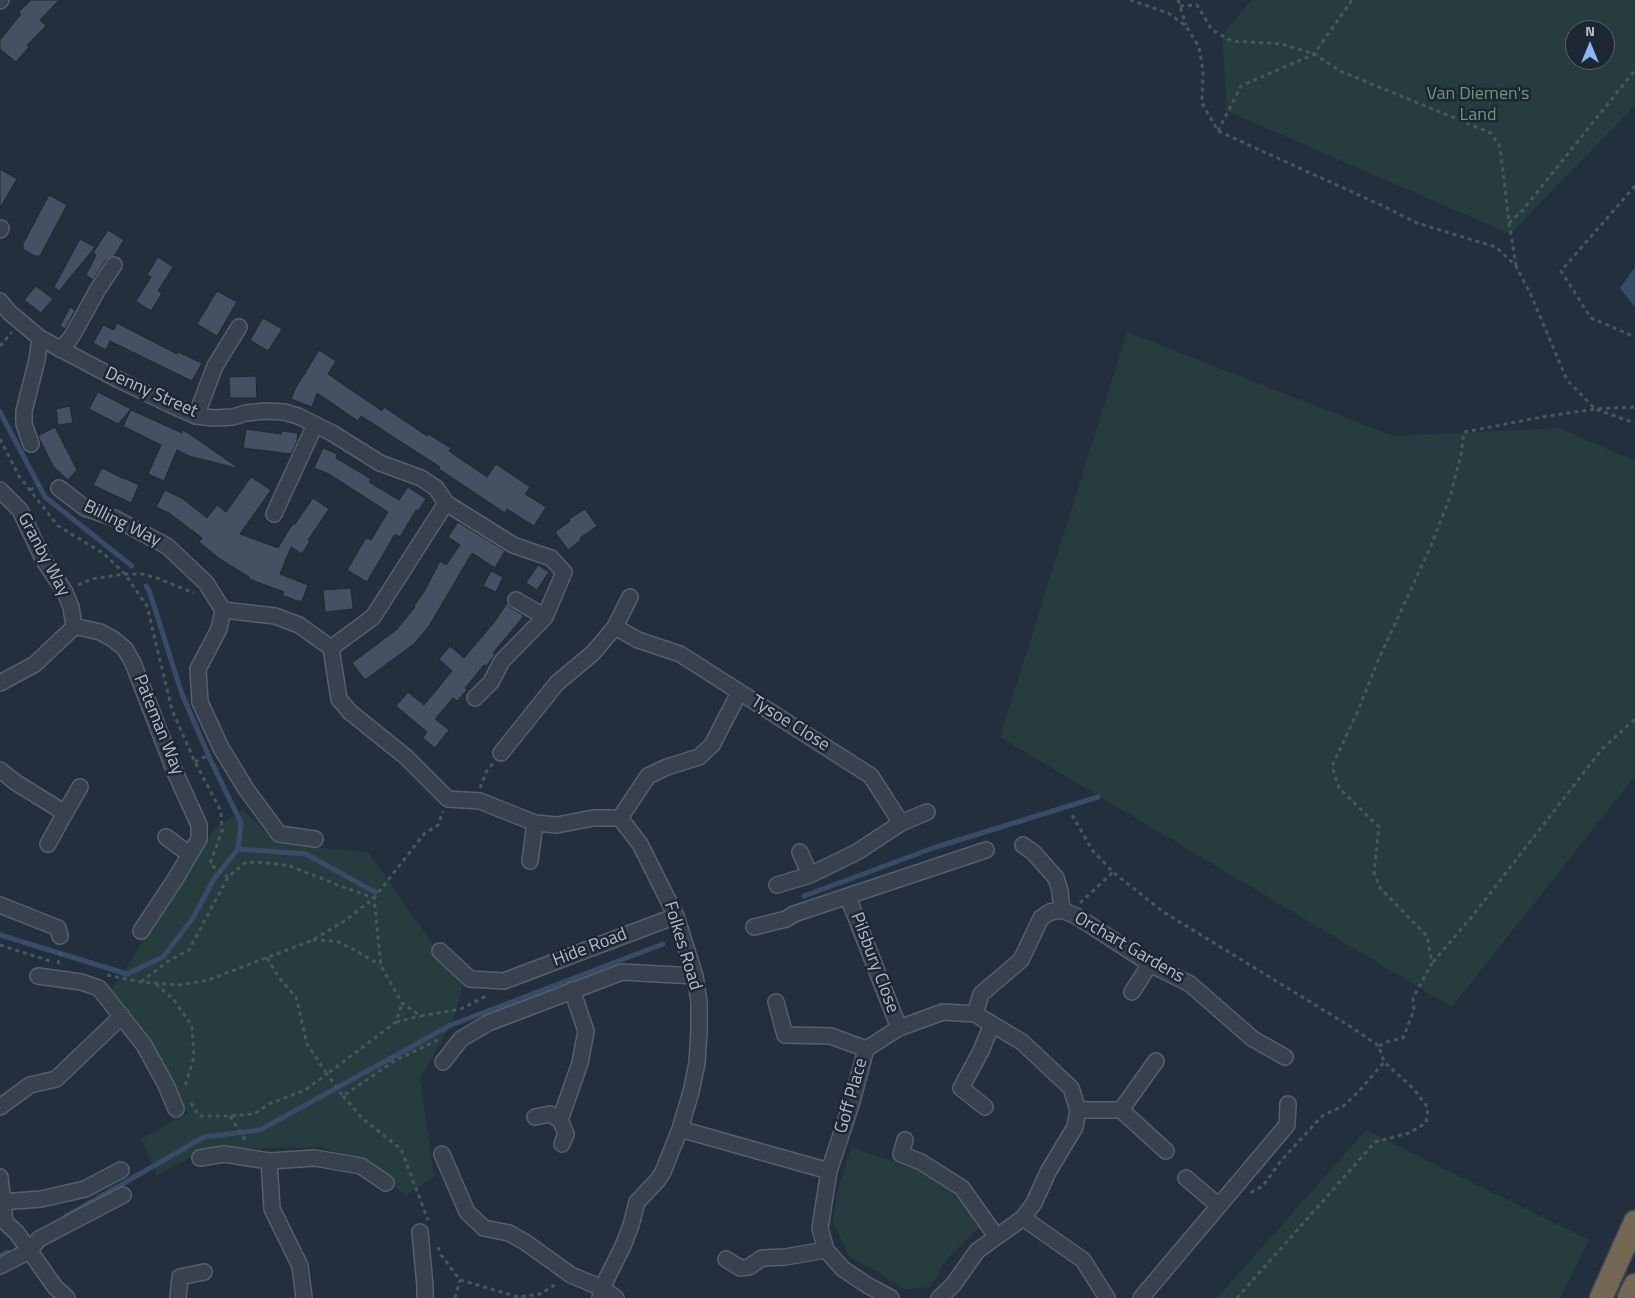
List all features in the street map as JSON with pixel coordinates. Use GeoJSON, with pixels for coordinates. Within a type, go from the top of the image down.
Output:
{"type":"FeatureCollection","features":[{"type":"Feature","properties":{"kind":"highway"},"geometry":{"type":"LineString","coordinates":[[1600,1298],[1635,1222]]}},
{"type":"Feature","properties":{"kind":"highway"},"geometry":{"type":"LineString","coordinates":[[1629,1298],[1635,1285]]}},
{"type":"Feature","properties":{"kind":"street"},"geometry":{"type":"LineString","coordinates":[[61,350],[72,336],[98,289],[114,265]]}},
{"type":"Feature","properties":{"kind":"street","name":"Denny Street"},"geometry":{"type":"LineString","coordinates":[[0,301],[10,313],[40,338],[196,416],[214,418],[233,417],[264,411],[284,412],[298,416],[332,433],[380,463],[421,478],[436,488],[446,503],[514,545],[551,558],[564,572],[545,617]]}},
{"type":"Feature","properties":{"kind":"street"},"geometry":{"type":"LineString","coordinates":[[196,416],[215,366],[240,327]]}},
{"type":"Feature","properties":{"kind":"street"},"geometry":{"type":"LineString","coordinates":[[31,444],[24,424],[24,411],[37,360],[40,338]]}},
{"type":"Feature","properties":{"kind":"street"},"geometry":{"type":"LineString","coordinates":[[274,514],[315,425]]}},
{"type":"Feature","properties":{"kind":"street","name":"Billing Way"},"geometry":{"type":"LineString","coordinates":[[59,488],[85,508],[114,518],[167,546],[206,583],[220,605]]}},
{"type":"Feature","properties":{"kind":"street","name":"Granby Way"},"geometry":{"type":"LineString","coordinates":[[0,490],[20,510],[43,559],[65,592],[71,607],[74,626]]}},
{"type":"Feature","properties":{"kind":"street"},"geometry":{"type":"LineString","coordinates":[[331,648],[373,617],[446,503]]}},
{"type":"Feature","properties":{"kind":"street"},"geometry":{"type":"LineString","coordinates":[[501,753],[557,683],[593,653],[615,628],[630,597]]}},
{"type":"Feature","properties":{"kind":"street"},"geometry":{"type":"LineString","coordinates":[[475,698],[491,682],[502,661],[513,652],[545,617],[516,600]]}},
{"type":"Feature","properties":{"kind":"street"},"geometry":{"type":"LineString","coordinates":[[314,839],[279,834],[246,789],[221,748],[200,702],[198,669],[219,629],[220,605],[275,616],[299,625],[331,648],[339,699],[350,712],[406,756],[448,799],[480,801],[535,824],[557,824],[593,818],[620,818]]}},
{"type":"Feature","properties":{"kind":"street"},"geometry":{"type":"LineString","coordinates":[[0,683],[35,664],[74,626]]}},
{"type":"Feature","properties":{"kind":"street","name":"Pateman Way"},"geometry":{"type":"LineString","coordinates":[[74,626],[100,632],[113,639],[125,650],[133,663],[199,825],[199,839],[141,931]]}},
{"type":"Feature","properties":{"kind":"street"},"geometry":{"type":"LineString","coordinates":[[615,628],[638,640],[680,654],[739,693]]}},
{"type":"Feature","properties":{"kind":"street","name":"Tysoe Close"},"geometry":{"type":"LineString","coordinates":[[620,818],[648,776],[666,767],[700,757],[712,745],[739,693],[871,776],[901,823]]}},
{"type":"Feature","properties":{"kind":"street"},"geometry":{"type":"LineString","coordinates":[[0,770],[14,782],[65,813]]}},
{"type":"Feature","properties":{"kind":"street"},"geometry":{"type":"LineString","coordinates":[[48,844],[80,787]]}},
{"type":"Feature","properties":{"kind":"street"},"geometry":{"type":"LineString","coordinates":[[777,885],[810,875],[857,852],[901,823],[927,812]]}},
{"type":"Feature","properties":{"kind":"street","name":"Folkes Road"},"geometry":{"type":"LineString","coordinates":[[601,1293],[623,1246],[637,1202],[663,1172],[680,1129],[697,1063],[699,1002],[695,976],[676,916],[640,844],[620,818]]}},
{"type":"Feature","properties":{"kind":"street"},"geometry":{"type":"LineString","coordinates":[[530,860],[535,824]]}},
{"type":"Feature","properties":{"kind":"street"},"geometry":{"type":"LineString","coordinates":[[166,837],[190,854]]}},
{"type":"Feature","properties":{"kind":"street"},"geometry":{"type":"LineString","coordinates":[[1023,845],[1034,853],[1056,878],[1066,911]]}},
{"type":"Feature","properties":{"kind":"street","name":"Pilsbury Close"},"geometry":{"type":"LineString","coordinates":[[754,927],[786,920],[794,914],[986,850]]}},
{"type":"Feature","properties":{"kind":"street"},"geometry":{"type":"LineString","coordinates":[[800,852],[810,875]]}},
{"type":"Feature","properties":{"kind":"street","name":"Pilsbury Close"},"geometry":{"type":"LineString","coordinates":[[848,897],[899,1028]]}},
{"type":"Feature","properties":{"kind":"street"},"geometry":{"type":"LineString","coordinates":[[0,905],[58,928],[61,941]]}},
{"type":"Feature","properties":{"kind":"street","name":"Orchart Gardens"},"geometry":{"type":"LineString","coordinates":[[975,1014],[981,994],[1021,960],[1041,918],[1050,912],[1066,911],[1150,964],[1190,984],[1253,1039],[1285,1057]]}},
{"type":"Feature","properties":{"kind":"street","name":"Hide Road"},"geometry":{"type":"LineString","coordinates":[[504,981],[676,916]]}},
{"type":"Feature","properties":{"kind":"street"},"geometry":{"type":"LineString","coordinates":[[440,951],[470,979],[504,981]]}},
{"type":"Feature","properties":{"kind":"street"},"geometry":{"type":"LineString","coordinates":[[1132,992],[1150,964]]}},
{"type":"Feature","properties":{"kind":"street"},"geometry":{"type":"LineString","coordinates":[[443,1062],[460,1039],[488,1023],[622,972],[695,976]]}},
{"type":"Feature","properties":{"kind":"street"},"geometry":{"type":"LineString","coordinates":[[38,976],[81,982],[102,981],[122,1016],[144,1045],[166,1085],[176,1109]]}},
{"type":"Feature","properties":{"kind":"street"},"geometry":{"type":"LineString","coordinates":[[560,1120],[580,1063],[586,1031],[572,990]]}},
{"type":"Feature","properties":{"kind":"street"},"geometry":{"type":"LineString","coordinates":[[776,1002],[785,1034],[831,1036],[866,1048]]}},
{"type":"Feature","properties":{"kind":"street","name":"Goff Place"},"geometry":{"type":"LineString","coordinates":[[826,1250],[820,1228],[830,1171],[851,1105],[866,1048],[899,1028],[943,1012],[975,1014]]}},
{"type":"Feature","properties":{"kind":"street"},"geometry":{"type":"LineString","coordinates":[[939,1298],[953,1285],[977,1251],[1023,1218],[1034,1203],[1048,1172],[1075,1127],[1078,1110],[1071,1088],[1022,1042],[975,1014]]}},
{"type":"Feature","properties":{"kind":"street"},"geometry":{"type":"LineString","coordinates":[[0,1107],[30,1085],[56,1079],[122,1016]]}},
{"type":"Feature","properties":{"kind":"street"},"geometry":{"type":"LineString","coordinates":[[985,1107],[961,1088],[981,1051],[992,1024]]}},
{"type":"Feature","properties":{"kind":"street"},"geometry":{"type":"LineString","coordinates":[[1121,1110],[1156,1061]]}},
{"type":"Feature","properties":{"kind":"street"},"geometry":{"type":"LineString","coordinates":[[1141,1298],[1286,1125],[1288,1104]]}},
{"type":"Feature","properties":{"kind":"street"},"geometry":{"type":"LineString","coordinates":[[1078,1110],[1121,1110],[1166,1151]]}},
{"type":"Feature","properties":{"kind":"street"},"geometry":{"type":"LineString","coordinates":[[535,1117],[550,1114],[560,1120],[566,1134],[562,1144]]}},
{"type":"Feature","properties":{"kind":"street"},"geometry":{"type":"LineString","coordinates":[[680,1129],[830,1171]]}},
{"type":"Feature","properties":{"kind":"street"},"geometry":{"type":"LineString","coordinates":[[905,1140],[901,1154],[921,1162],[962,1188],[996,1236]]}},
{"type":"Feature","properties":{"kind":"street"},"geometry":{"type":"LineString","coordinates":[[200,1158],[224,1154],[269,1161],[315,1158],[361,1166],[386,1183]]}},
{"type":"Feature","properties":{"kind":"street"},"geometry":{"type":"LineString","coordinates":[[442,1154],[467,1212],[484,1228],[509,1233],[525,1242],[571,1275],[601,1293],[616,1298]]}},
{"type":"Feature","properties":{"kind":"street"},"geometry":{"type":"LineString","coordinates":[[269,1161],[272,1208],[300,1266],[304,1298]]}},
{"type":"Feature","properties":{"kind":"street"},"geometry":{"type":"LineString","coordinates":[[2,1202],[41,1198],[85,1189],[121,1170]]}},
{"type":"Feature","properties":{"kind":"street"},"geometry":{"type":"LineString","coordinates":[[0,1177],[2,1224],[17,1233],[55,1287],[67,1298]]}},
{"type":"Feature","properties":{"kind":"street"},"geometry":{"type":"LineString","coordinates":[[1186,1178],[1219,1206]]}},
{"type":"Feature","properties":{"kind":"street"},"geometry":{"type":"LineString","coordinates":[[0,1266],[29,1251],[39,1239],[123,1195]]}},
{"type":"Feature","properties":{"kind":"street"},"geometry":{"type":"LineString","coordinates":[[1023,1218],[1083,1260],[1108,1298]]}},
{"type":"Feature","properties":{"kind":"street"},"geometry":{"type":"LineString","coordinates":[[424,1226],[425,1298]]}},
{"type":"Feature","properties":{"kind":"street"},"geometry":{"type":"LineString","coordinates":[[726,1259],[740,1268],[750,1267],[762,1258],[785,1258],[826,1250],[863,1292],[891,1298]]}},
{"type":"Feature","properties":{"kind":"street"},"geometry":{"type":"LineString","coordinates":[[178,1298],[180,1276],[204,1272]]}},
{"type":"Feature","properties":{"kind":"path"},"geometry":{"type":"LineString","coordinates":[[1130,0],[1168,13],[1186,26]]}},
{"type":"Feature","properties":{"kind":"path"},"geometry":{"type":"LineString","coordinates":[[1178,0],[1186,26],[1199,47],[1203,71],[1202,103],[1218,131],[1418,223],[1496,248],[1516,266]]}},
{"type":"Feature","properties":{"kind":"path"},"geometry":{"type":"LineString","coordinates":[[1218,131],[1241,86],[1314,54],[1352,0]]}},
{"type":"Feature","properties":{"kind":"path"},"geometry":{"type":"LineString","coordinates":[[1180,6],[1197,5],[1212,30],[1232,41],[1282,44],[1314,54],[1340,70],[1491,133],[1500,147],[1516,266],[1531,294],[1568,380],[1595,409],[1635,424]]}},
{"type":"Feature","properties":{"kind":"path"},"geometry":{"type":"LineString","coordinates":[[1509,223],[1522,211],[1635,70]]}},
{"type":"Feature","properties":{"kind":"path"},"geometry":{"type":"LineString","coordinates":[[1635,186],[1561,271],[1591,318],[1635,337]]}},
{"type":"Feature","properties":{"kind":"path"},"geometry":{"type":"LineString","coordinates":[[1432,963],[1427,936],[1380,888],[1374,872],[1379,827],[1339,788],[1332,766],[1430,548],[1450,497],[1461,455],[1464,432],[1595,409],[1635,407]]}},
{"type":"Feature","properties":{"kind":"path"},"geometry":{"type":"LineString","coordinates":[[32,489],[42,482]]}},
{"type":"Feature","properties":{"kind":"path"},"geometry":{"type":"LineString","coordinates":[[65,592],[92,579],[126,574],[142,574],[157,578],[220,605]]}},
{"type":"Feature","properties":{"kind":"path"},"geometry":{"type":"LineString","coordinates":[[1379,1046],[1389,1041],[1403,1038],[1414,1010],[1413,998],[1432,963],[1474,914],[1602,749],[1635,719]]}},
{"type":"Feature","properties":{"kind":"path"},"geometry":{"type":"LineString","coordinates":[[480,801],[480,788],[486,772],[501,753]]}},
{"type":"Feature","properties":{"kind":"path"},"geometry":{"type":"LineString","coordinates":[[195,762],[203,758]]}},
{"type":"Feature","properties":{"kind":"path"},"geometry":{"type":"LineString","coordinates":[[102,981],[180,985],[208,980],[313,940],[346,920],[374,898],[424,834],[438,824],[448,799]]}},
{"type":"Feature","properties":{"kind":"path"},"geometry":{"type":"LineString","coordinates":[[1072,815],[1093,851],[1112,872],[1162,911],[1379,1046],[1384,1062],[1414,1089],[1428,1108],[1426,1123],[1409,1134],[1376,1142],[1238,1298]]}},
{"type":"Feature","properties":{"kind":"path"},"geometry":{"type":"LineString","coordinates":[[141,982],[167,962],[189,950],[228,877],[246,862],[290,866],[343,888],[374,898]]}},
{"type":"Feature","properties":{"kind":"path"},"geometry":{"type":"LineString","coordinates":[[210,864],[228,877]]}},
{"type":"Feature","properties":{"kind":"path"},"geometry":{"type":"LineString","coordinates":[[1066,911],[1112,872]]}},
{"type":"Feature","properties":{"kind":"path"},"geometry":{"type":"LineString","coordinates":[[374,898],[381,966],[402,1003],[421,1016]]}},
{"type":"Feature","properties":{"kind":"path"},"geometry":{"type":"LineString","coordinates":[[313,940],[336,941],[381,966]]}},
{"type":"Feature","properties":{"kind":"path"},"geometry":{"type":"LineString","coordinates":[[0,945],[58,964],[61,941]]}},
{"type":"Feature","properties":{"kind":"path"},"geometry":{"type":"LineString","coordinates":[[267,958],[280,979],[296,997],[307,1044],[327,1074],[362,1118],[401,1149],[424,1226]]}},
{"type":"Feature","properties":{"kind":"path"},"geometry":{"type":"LineString","coordinates":[[188,1099],[199,1116],[254,1114],[269,1104],[305,1090],[396,1022],[460,1009],[493,993],[504,981]]}},
{"type":"Feature","properties":{"kind":"path"},"geometry":{"type":"LineString","coordinates":[[155,983],[174,1000],[192,1026],[194,1057],[183,1091]]}},
{"type":"Feature","properties":{"kind":"path"},"geometry":{"type":"LineString","coordinates":[[396,1022],[402,1003]]}},
{"type":"Feature","properties":{"kind":"path"},"geometry":{"type":"LineString","coordinates":[[342,1095],[394,1061],[438,1040],[444,1046],[460,1039]]}},
{"type":"Feature","properties":{"kind":"path"},"geometry":{"type":"LineString","coordinates":[[1238,1183],[1252,1192],[1263,1186],[1280,1162],[1322,1116],[1346,1105],[1384,1062]]}},
{"type":"Feature","properties":{"kind":"path"},"geometry":{"type":"LineString","coordinates":[[230,1116],[243,1139]]}},
{"type":"Feature","properties":{"kind":"path"},"geometry":{"type":"LineString","coordinates":[[438,1246],[441,1255],[460,1280],[518,1298],[540,1294],[571,1275]]}},
{"type":"Feature","properties":{"kind":"path"},"geometry":{"type":"LineString","coordinates":[[455,1298],[460,1280]]}},
{"type":"Feature","properties":{"kind":"green space","name":"Van Diemen's Land"},"geometry":{"type":"Polygon","coordinates":[[[1252,0],[1635,0],[1635,104],[1510,234],[1227,111],[1222,35],[1252,0]]]}},
{"type":"Feature","properties":{"kind":"green space"},"geometry":{"type":"Polygon","coordinates":[[[1127,332],[1393,436],[1559,428],[1635,461],[1635,776],[1452,1007],[1000,737],[1127,332]]]}},
{"type":"Feature","properties":{"kind":"green space"},"geometry":{"type":"Polygon","coordinates":[[[243,810],[279,844],[368,852],[463,987],[451,1025],[420,1078],[434,1177],[405,1196],[376,1165],[320,1147],[207,1149],[157,1175],[141,1139],[188,1113],[168,1073],[109,994],[216,827],[243,810]]]}},
{"type":"Feature","properties":{"kind":"green space"},"geometry":{"type":"Polygon","coordinates":[[[1366,1130],[1589,1240],[1560,1298],[1217,1298],[1366,1130]]]}},
{"type":"Feature","properties":{"kind":"green space"},"geometry":{"type":"Polygon","coordinates":[[[851,1148],[912,1167],[950,1191],[983,1224],[946,1260],[930,1287],[905,1289],[848,1255],[833,1222],[837,1194],[851,1148]]]}},
{"type":"Feature","properties":{"kind":"water"},"geometry":{"type":"Polygon","coordinates":[[[1635,267],[1635,307],[1620,288],[1635,267]]]}},
{"type":"Feature","properties":{"kind":"building"},"geometry":{"type":"Polygon","coordinates":[[[31,0],[59,0],[40,20],[46,26],[27,45],[29,47],[16,62],[0,49],[0,40],[21,14],[19,12],[31,0]]]}},
{"type":"Feature","properties":{"kind":"building"},"geometry":{"type":"Polygon","coordinates":[[[0,169],[17,179],[0,208],[0,169]]]}},
{"type":"Feature","properties":{"kind":"building"},"geometry":{"type":"Polygon","coordinates":[[[49,195],[67,205],[40,256],[35,256],[23,249],[23,244],[49,195]]]}},
{"type":"Feature","properties":{"kind":"building"},"geometry":{"type":"Polygon","coordinates":[[[108,230],[124,240],[114,256],[106,260],[93,280],[86,275],[96,255],[93,253],[108,230]]]}},
{"type":"Feature","properties":{"kind":"building"},"geometry":{"type":"Polygon","coordinates":[[[80,239],[95,247],[59,291],[54,287],[80,239]]]}},
{"type":"Feature","properties":{"kind":"building"},"geometry":{"type":"Polygon","coordinates":[[[158,257],[173,267],[158,291],[162,293],[151,311],[136,301],[151,277],[147,275],[158,257]]]}},
{"type":"Feature","properties":{"kind":"building"},"geometry":{"type":"Polygon","coordinates":[[[36,286],[53,299],[41,313],[24,300],[36,286]]]}},
{"type":"Feature","properties":{"kind":"building"},"geometry":{"type":"Polygon","coordinates":[[[217,291],[237,302],[217,336],[197,324],[217,291]]]}},
{"type":"Feature","properties":{"kind":"building"},"geometry":{"type":"Polygon","coordinates":[[[70,307],[75,310],[65,329],[60,326],[70,307]]]}},
{"type":"Feature","properties":{"kind":"building"},"geometry":{"type":"Polygon","coordinates":[[[263,318],[282,329],[268,351],[250,340],[263,318]]]}},
{"type":"Feature","properties":{"kind":"building"},"geometry":{"type":"Polygon","coordinates":[[[117,323],[177,354],[178,352],[202,363],[192,381],[110,341],[106,350],[93,343],[103,325],[114,330],[117,323]]]}},
{"type":"Feature","properties":{"kind":"building"},"geometry":{"type":"Polygon","coordinates":[[[319,350],[336,361],[328,374],[382,411],[384,407],[427,436],[428,434],[451,448],[449,451],[487,477],[496,464],[530,487],[525,494],[546,507],[534,526],[507,509],[505,513],[439,469],[440,467],[361,416],[358,421],[317,393],[312,407],[291,399],[296,387],[304,374],[306,374],[319,350]]]}},
{"type":"Feature","properties":{"kind":"building"},"geometry":{"type":"Polygon","coordinates":[[[256,376],[257,398],[230,398],[229,377],[256,376]]]}},
{"type":"Feature","properties":{"kind":"building"},"geometry":{"type":"Polygon","coordinates":[[[98,392],[131,409],[118,424],[89,409],[98,392]]]}},
{"type":"Feature","properties":{"kind":"building"},"geometry":{"type":"Polygon","coordinates":[[[70,406],[73,423],[58,425],[56,409],[70,406]]]}},
{"type":"Feature","properties":{"kind":"building"},"geometry":{"type":"Polygon","coordinates":[[[131,410],[182,433],[183,430],[237,467],[189,456],[177,450],[164,481],[148,474],[161,445],[123,426],[131,410]]]}},
{"type":"Feature","properties":{"kind":"building"},"geometry":{"type":"Polygon","coordinates":[[[55,427],[77,470],[68,480],[53,466],[38,436],[55,427]]]}},
{"type":"Feature","properties":{"kind":"building"},"geometry":{"type":"Polygon","coordinates":[[[246,429],[281,434],[282,431],[298,433],[297,442],[291,454],[243,448],[246,429]]]}},
{"type":"Feature","properties":{"kind":"building"},"geometry":{"type":"Polygon","coordinates":[[[323,448],[337,454],[336,458],[371,479],[369,482],[399,500],[408,487],[426,499],[418,511],[416,510],[400,537],[395,534],[367,582],[347,570],[366,538],[371,540],[388,512],[329,474],[314,468],[323,448]]]}},
{"type":"Feature","properties":{"kind":"building"},"geometry":{"type":"Polygon","coordinates":[[[102,468],[139,485],[131,503],[93,485],[102,468]]]}},
{"type":"Feature","properties":{"kind":"building"},"geometry":{"type":"Polygon","coordinates":[[[251,477],[271,490],[240,534],[278,548],[288,531],[313,498],[329,509],[308,540],[310,541],[302,554],[291,547],[280,574],[308,585],[302,601],[282,595],[284,592],[249,579],[249,577],[220,559],[199,542],[202,538],[169,513],[156,507],[165,490],[183,499],[207,518],[217,505],[226,512],[251,477]]]}},
{"type":"Feature","properties":{"kind":"building"},"geometry":{"type":"Polygon","coordinates":[[[585,509],[597,526],[580,538],[581,540],[568,550],[555,532],[570,521],[569,519],[585,509]]]}},
{"type":"Feature","properties":{"kind":"building"},"geometry":{"type":"Polygon","coordinates":[[[458,522],[505,551],[495,568],[472,553],[429,626],[414,644],[365,680],[352,663],[396,630],[415,607],[440,561],[446,565],[460,545],[448,537],[458,522]]]}},
{"type":"Feature","properties":{"kind":"building"},"geometry":{"type":"Polygon","coordinates":[[[538,565],[549,572],[537,590],[526,583],[538,565]]]}},
{"type":"Feature","properties":{"kind":"building"},"geometry":{"type":"Polygon","coordinates":[[[491,571],[503,577],[496,592],[483,586],[491,571]]]}},
{"type":"Feature","properties":{"kind":"building"},"geometry":{"type":"Polygon","coordinates":[[[351,588],[353,609],[325,612],[323,590],[351,588]]]}},
{"type":"Feature","properties":{"kind":"building"},"geometry":{"type":"Polygon","coordinates":[[[507,603],[511,608],[523,615],[523,617],[493,653],[495,655],[465,688],[467,690],[457,701],[453,698],[435,719],[449,730],[435,748],[423,738],[427,732],[396,706],[408,692],[424,705],[452,671],[439,659],[450,646],[464,658],[496,620],[507,603]]]}},
{"type":"Feature","properties":{"kind":"waterway"},"geometry":{"type":"LineString","coordinates":[[0,412],[45,497],[132,566]]}},
{"type":"Feature","properties":{"kind":"waterway"},"geometry":{"type":"LineString","coordinates":[[146,586],[149,590],[182,694],[210,759],[241,823],[238,849],[306,854],[375,892]]}},
{"type":"Feature","properties":{"kind":"waterway"},"geometry":{"type":"LineString","coordinates":[[804,896],[933,848],[1098,797]]}},
{"type":"Feature","properties":{"kind":"waterway"},"geometry":{"type":"LineString","coordinates":[[0,935],[127,974],[163,957],[193,918],[214,879],[238,849]]}},
{"type":"Feature","properties":{"kind":"waterway"},"geometry":{"type":"LineString","coordinates":[[65,1217],[204,1137],[260,1130],[451,1025],[663,944]]}},
{"type":"Feature","properties":{"kind":"waterway"},"geometry":{"type":"LineString","coordinates":[[0,1256],[8,1252]]}}]}
